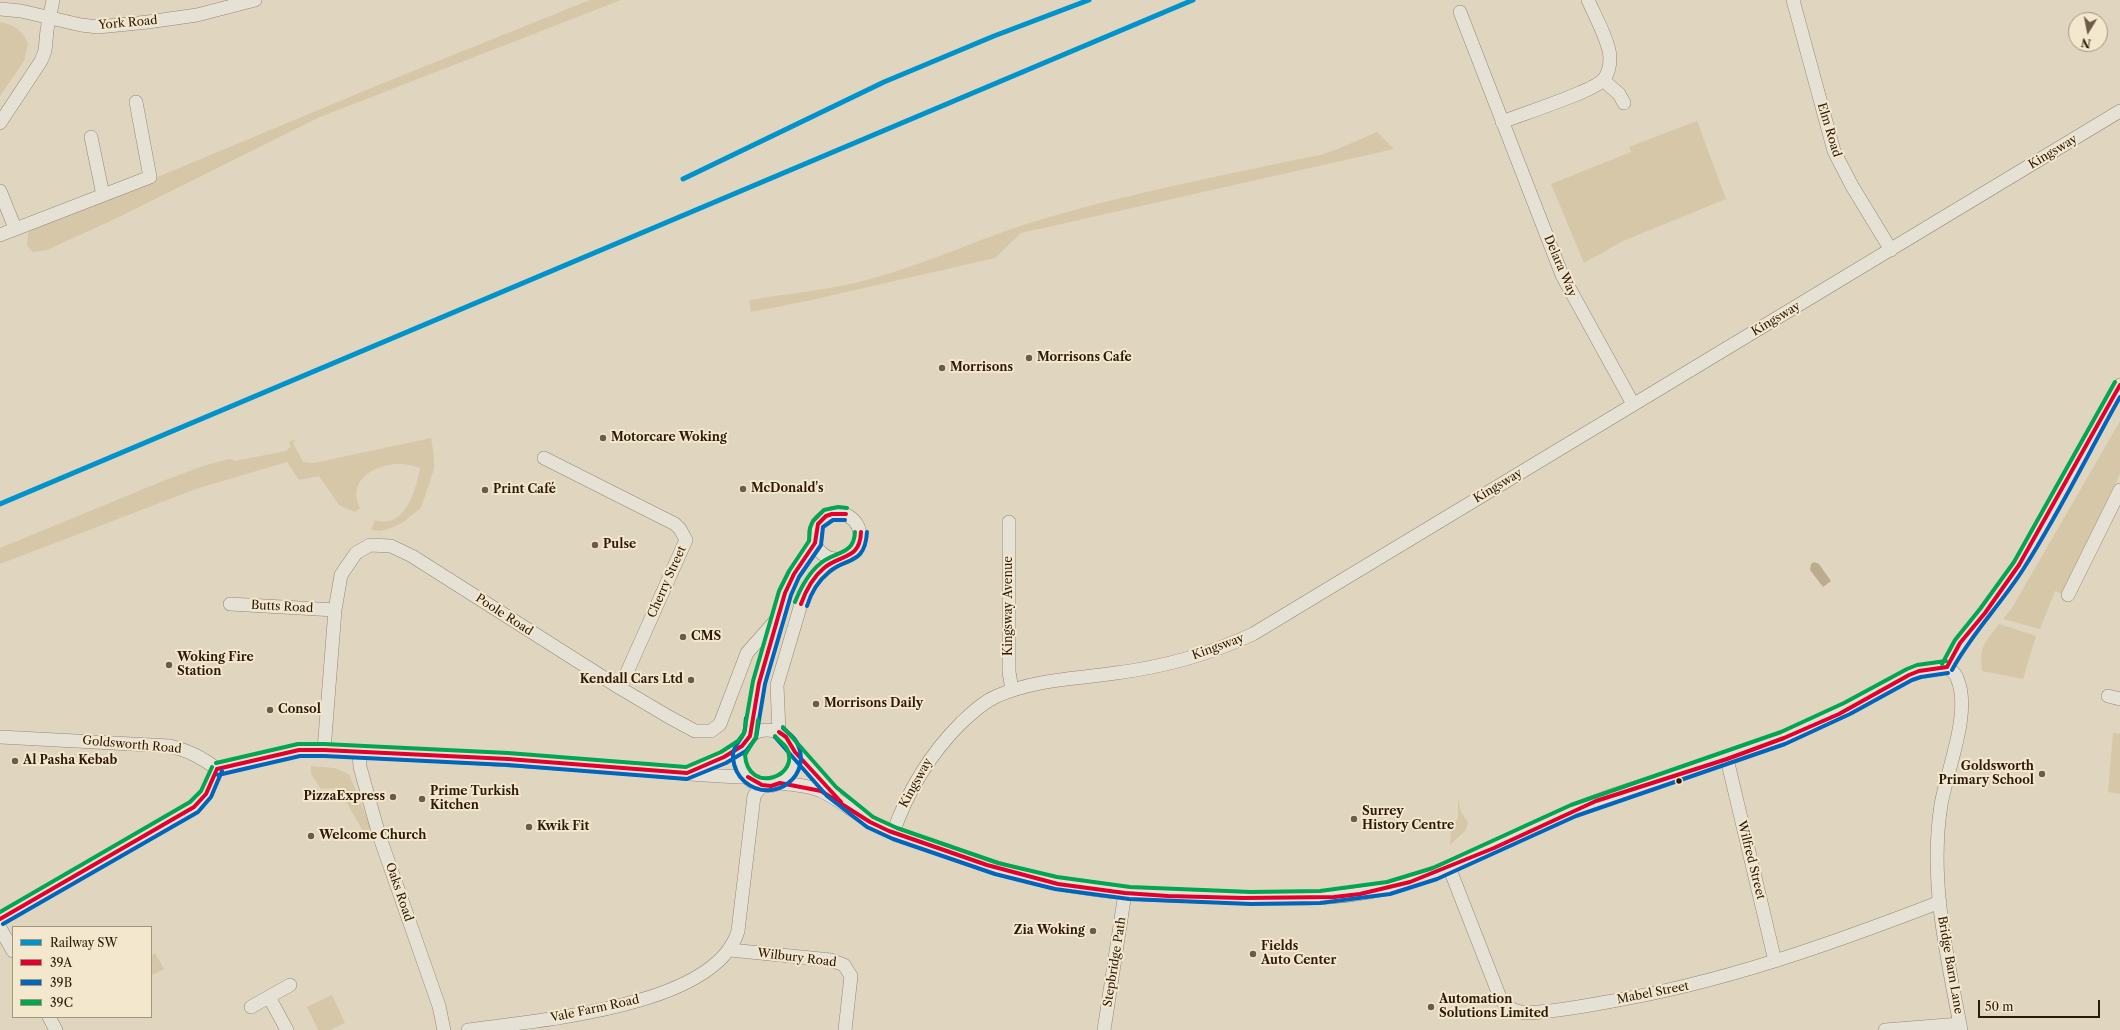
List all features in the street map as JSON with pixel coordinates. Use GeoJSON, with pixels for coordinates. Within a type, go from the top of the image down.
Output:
{"type":"FeatureCollection","features":[{"type":"Feature","properties":{"kind":"street"},"geometry":{"type":"LineString","coordinates":[[0,123],[41,61],[45,51],[47,30],[53,0]]}},
{"type":"Feature","properties":{"kind":"street","name":"York Road"},"geometry":{"type":"LineString","coordinates":[[0,10],[50,17],[81,25],[105,26],[197,15],[255,0]]}},
{"type":"Feature","properties":{"kind":"street"},"geometry":{"type":"LineString","coordinates":[[1502,122],[1586,90],[1604,80],[1608,73],[1610,56],[1588,0]]}},
{"type":"Feature","properties":{"kind":"street","name":"Elm Road"},"geometry":{"type":"LineString","coordinates":[[1792,0],[1834,151],[1852,186],[1891,250]]}},
{"type":"Feature","properties":{"kind":"street","name":"Delara Way"},"geometry":{"type":"LineString","coordinates":[[1460,12],[1565,282],[1633,404]]}},
{"type":"Feature","properties":{"kind":"street"},"geometry":{"type":"LineString","coordinates":[[1604,80],[1619,94],[1624,103]]}},
{"type":"Feature","properties":{"kind":"street"},"geometry":{"type":"LineString","coordinates":[[0,234],[150,176],[136,102]]}},
{"type":"Feature","properties":{"kind":"street","name":"Kingsway"},"geometry":{"type":"LineString","coordinates":[[893,833],[900,813],[920,772],[942,743],[978,708],[996,696],[1012,690],[1052,681],[1151,668],[1198,655],[1244,638],[1313,599],[2120,110]]}},
{"type":"Feature","properties":{"kind":"street"},"geometry":{"type":"LineString","coordinates":[[91,137],[103,195]]}},
{"type":"Feature","properties":{"kind":"street"},"geometry":{"type":"LineString","coordinates":[[0,190],[15,228]]}},
{"type":"Feature","properties":{"kind":"street"},"geometry":{"type":"LineString","coordinates":[[780,783],[807,787],[821,791],[870,822],[893,833],[1034,879],[1076,887],[1125,893],[1243,898],[1334,897],[1360,894],[1404,884],[1449,866],[1585,806],[1727,759],[1784,738],[1840,714],[1919,671],[1947,667],[1960,643],[1985,613],[2019,565],[2120,385]]}},
{"type":"Feature","properties":{"kind":"street","name":"Cherry Street"},"geometry":{"type":"LineString","coordinates":[[544,458],[675,524],[680,528],[686,540],[620,688]]}},
{"type":"Feature","properties":{"kind":"street"},"geometry":{"type":"LineString","coordinates":[[2068,595],[2120,490]]}},
{"type":"Feature","properties":{"kind":"street"},"geometry":{"type":"LineString","coordinates":[[779,732],[777,685],[804,594],[818,574],[838,559],[851,555],[857,549],[861,540],[859,527],[852,517],[838,512],[824,516],[816,526],[814,536],[815,544],[820,552],[826,556],[838,559]]}},
{"type":"Feature","properties":{"kind":"street","name":"Kingsway Avenue"},"geometry":{"type":"LineString","coordinates":[[1009,522],[1009,672],[1012,690]]}},
{"type":"Feature","properties":{"kind":"street"},"geometry":{"type":"LineString","coordinates":[[748,778],[740,764],[739,755],[746,741],[777,619],[785,593],[794,574],[815,544]]}},
{"type":"Feature","properties":{"kind":"street","name":"Poole Road"},"geometry":{"type":"LineString","coordinates":[[324,750],[335,610],[341,575],[356,553],[370,545],[391,546],[424,563],[620,688],[695,731],[711,731],[720,724],[747,653],[777,619]]}},
{"type":"Feature","properties":{"kind":"street","name":"Butts Road"},"geometry":{"type":"LineString","coordinates":[[230,604],[335,610]]}},
{"type":"Feature","properties":{"kind":"street","name":"Bridge Barn Lane"},"geometry":{"type":"LineString","coordinates":[[1947,667],[1957,676],[1961,700],[1957,735],[1945,784],[1938,826],[1937,844],[1944,945],[1961,1027]]}},
{"type":"Feature","properties":{"kind":"street"},"geometry":{"type":"LineString","coordinates":[[0,919],[194,806],[206,794],[217,769],[299,750],[508,759],[687,773],[707,777],[748,778],[762,785],[772,786],[780,783],[793,770],[795,752],[792,744],[779,732],[762,730],[724,757],[687,773]]}},
{"type":"Feature","properties":{"kind":"street","name":"Goldsworth Road"},"geometry":{"type":"LineString","coordinates":[[0,737],[170,746],[188,750],[200,756],[217,769]]}},
{"type":"Feature","properties":{"kind":"street","name":"Oaks Road"},"geometry":{"type":"LineString","coordinates":[[359,752],[360,766],[379,835],[439,1006],[444,1030]]}},
{"type":"Feature","properties":{"kind":"street"},"geometry":{"type":"LineString","coordinates":[[795,752],[842,803]]}},
{"type":"Feature","properties":{"kind":"street","name":"Wilfred Street"},"geometry":{"type":"LineString","coordinates":[[1727,759],[1775,961]]}},
{"type":"Feature","properties":{"kind":"street","name":"Vale Farm Road"},"geometry":{"type":"LineString","coordinates":[[468,1030],[590,1012],[631,1003],[690,982],[730,950],[738,932],[754,796],[762,785]]}},
{"type":"Feature","properties":{"kind":"street","name":"Mabel Street"},"geometry":{"type":"LineString","coordinates":[[1449,866],[1502,1000],[1506,1007],[1516,1011],[1539,1012],[1658,993],[1701,983],[1775,961],[1940,902]]}},
{"type":"Feature","properties":{"kind":"street","name":"Stepbridge Path"},"geometry":{"type":"LineString","coordinates":[[1104,1030],[1125,893]]}},
{"type":"Feature","properties":{"kind":"street"},"geometry":{"type":"LineString","coordinates":[[0,928],[12,949]]}},
{"type":"Feature","properties":{"kind":"street","name":"Wilbury Road"},"geometry":{"type":"LineString","coordinates":[[730,950],[831,960],[844,965],[851,976],[845,1030]]}},
{"type":"Feature","properties":{"kind":"street"},"geometry":{"type":"LineString","coordinates":[[251,1007],[290,985]]}},
{"type":"Feature","properties":{"kind":"street"},"geometry":{"type":"LineString","coordinates":[[268,997],[286,1030]]}},
{"type":"Feature","properties":{"kind":"street"},"geometry":{"type":"LineString","coordinates":[[50,1018],[56,1030]]}},
{"type":"Feature","properties":{"kind":"street"},"geometry":{"type":"LineString","coordinates":[[1885,1030],[1961,1027]]}},
{"type":"Feature","properties":{"kind":"shaded area"},"geometry":{"type":"Polygon","coordinates":[[[590,0],[621,0],[320,117],[117,218],[47,250],[33,252],[27,246],[28,232],[35,228],[376,86],[590,0]]]}},
{"type":"Feature","properties":{"kind":"shaded area"},"geometry":{"type":"Polygon","coordinates":[[[0,22],[10,25],[21,32],[28,44],[24,61],[0,96],[0,22]]]}},
{"type":"Feature","properties":{"kind":"shaded area"},"geometry":{"type":"Polygon","coordinates":[[[1697,121],[1726,199],[1623,241],[1584,263],[1551,184],[1631,152],[1629,147],[1697,121]]]}},
{"type":"Feature","properties":{"kind":"shaded area"},"geometry":{"type":"Polygon","coordinates":[[[1377,132],[1394,149],[1021,233],[995,258],[807,301],[751,312],[749,300],[825,289],[870,279],[1046,218],[1217,176],[1320,155],[1377,132]]]}},
{"type":"Feature","properties":{"kind":"shaded area"},"geometry":{"type":"Polygon","coordinates":[[[2120,421],[2120,474],[2063,594],[2055,591],[2040,629],[2003,619],[2012,608],[2120,421]]]}},
{"type":"Feature","properties":{"kind":"shaded area"},"geometry":{"type":"Polygon","coordinates":[[[431,438],[434,456],[434,469],[421,508],[402,523],[391,528],[380,531],[371,530],[375,520],[385,522],[394,519],[401,514],[412,497],[420,468],[405,464],[396,464],[387,465],[370,472],[359,483],[357,499],[360,508],[355,512],[339,505],[319,476],[299,480],[287,462],[199,488],[0,564],[0,548],[168,479],[206,465],[230,459],[235,461],[286,451],[291,446],[289,442],[296,439],[293,443],[303,462],[314,463],[431,438]]]}},
{"type":"Feature","properties":{"kind":"shaded area"},"geometry":{"type":"Polygon","coordinates":[[[1814,562],[1819,564],[1831,581],[1823,587],[1810,570],[1811,564],[1814,562]]]}},
{"type":"Feature","properties":{"kind":"shaded area"},"geometry":{"type":"Polygon","coordinates":[[[1999,624],[2036,636],[2023,679],[1982,671],[1982,650],[1987,640],[1999,624]]]}},
{"type":"Feature","properties":{"kind":"shaded area"},"geometry":{"type":"Polygon","coordinates":[[[2113,733],[2120,734],[2120,794],[2108,792],[2113,733]]]}},
{"type":"Feature","properties":{"kind":"shaded area"},"geometry":{"type":"Polygon","coordinates":[[[311,766],[334,768],[349,774],[371,828],[364,833],[338,788],[321,789],[311,774],[311,766]]]}},
{"type":"Feature","properties":{"kind":"shaded area"},"geometry":{"type":"Polygon","coordinates":[[[1458,797],[1461,812],[1468,822],[1466,830],[1450,845],[1451,829],[1458,818],[1458,797]]]}},
{"type":"Feature","properties":{"kind":"shaded area"},"geometry":{"type":"Polygon","coordinates":[[[155,953],[164,969],[152,975],[152,955],[155,953]]]}},
{"type":"Feature","properties":{"kind":"shaded area"},"geometry":{"type":"Polygon","coordinates":[[[332,995],[345,1023],[330,1030],[318,1030],[307,1007],[332,995]]]}},
{"type":"Feature","properties":{"kind":"rail line","name":"SW"},"geometry":{"type":"LineString","coordinates":[[683,179],[884,82],[994,36],[1089,0]]}},
{"type":"Feature","properties":{"kind":"rail line","name":"SW"},"geometry":{"type":"LineString","coordinates":[[0,504],[1193,0]]}},
{"type":"Feature","properties":{"kind":"transit line","name":"39C"},"geometry":{"type":"LineString","coordinates":[[1942,664],[1955,640],[1980,609],[2014,562],[2115,382]]}},
{"type":"Feature","properties":{"kind":"transit line","name":"39A"},"geometry":{"type":"LineString","coordinates":[[1947,667],[1960,643],[1985,613],[2019,565],[2120,385]]}},
{"type":"Feature","properties":{"kind":"transit line","name":"39B"},"geometry":{"type":"LineString","coordinates":[[1952,670],[1960,656],[2015,581],[2037,547],[2120,397]]}},
{"type":"Feature","properties":{"kind":"transit line","name":"39C"},"geometry":{"type":"LineString","coordinates":[[216,763],[298,744],[324,744],[508,753],[686,767],[721,752],[738,741],[744,733],[753,681],[779,591],[789,571],[809,541],[810,528],[813,521],[824,510],[838,507],[847,508]]}},
{"type":"Feature","properties":{"kind":"transit line","name":"39A"},"geometry":{"type":"LineString","coordinates":[[217,769],[299,750],[324,750],[508,759],[687,773],[724,757],[742,746],[750,736],[759,683],[785,593],[794,574],[815,543],[818,524],[826,516],[832,514],[846,514]]}},
{"type":"Feature","properties":{"kind":"transit line","name":"39B"},"geometry":{"type":"LineString","coordinates":[[218,775],[300,756],[324,756],[508,765],[687,779],[726,763],[746,751],[756,738],[765,684],[791,595],[799,577],[821,545],[823,527],[833,520],[845,520]]}},
{"type":"Feature","properties":{"kind":"transit line","name":"39C"},"geometry":{"type":"LineString","coordinates":[[795,602],[802,586],[812,571],[827,559],[848,549],[854,539],[855,532]]}},
{"type":"Feature","properties":{"kind":"transit line","name":"39A"},"geometry":{"type":"LineString","coordinates":[[801,604],[816,575],[830,564],[853,552],[860,541],[861,532]]}},
{"type":"Feature","properties":{"kind":"transit line","name":"39B"},"geometry":{"type":"LineString","coordinates":[[807,606],[821,579],[836,567],[854,559],[859,555],[866,543],[867,532]]}},
{"type":"Feature","properties":{"kind":"transit line","name":"39C"},"geometry":{"type":"LineString","coordinates":[[783,727],[836,787],[873,817],[897,828],[998,863],[1057,877],[1130,887],[1251,892],[1320,891],[1387,882],[1433,868],[1571,805],[1781,732],[1844,703],[1907,669],[1917,665],[1946,661]]}},
{"type":"Feature","properties":{"kind":"transit line","name":"39A"},"geometry":{"type":"LineString","coordinates":[[748,777],[762,785],[771,786],[780,783],[821,791],[870,822],[889,831],[987,865],[1058,884],[1125,893],[1168,896],[1243,898],[1334,897],[1360,894],[1410,882],[1494,848],[1596,801],[1727,759],[1784,738],[1839,714],[1909,675],[1919,671],[1947,667]]}},
{"type":"Feature","properties":{"kind":"transit line","name":"39B"},"geometry":{"type":"LineString","coordinates":[[775,737],[827,796],[867,827],[893,839],[995,874],[1055,889],[1129,899],[1251,904],[1320,903],[1390,894],[1437,879],[1576,816],[1785,744],[1850,714],[1912,680],[1921,677],[1948,673]]}},
{"type":"Feature","properties":{"kind":"transit line","name":"39B"},"geometry":{"type":"LineString","coordinates":[[746,718],[745,731],[733,754],[734,762],[735,768],[740,777],[745,782],[756,788],[768,790],[779,788],[788,783],[796,775],[800,765],[800,753],[795,739],[783,728]]}},
{"type":"Feature","properties":{"kind":"transit line","name":"39C"},"geometry":{"type":"LineString","coordinates":[[758,720],[756,737],[745,755],[748,768],[755,775],[764,778],[773,777],[781,773],[787,766],[789,757],[786,747],[775,736]]}},
{"type":"Feature","properties":{"kind":"transit line","name":"39A"},"geometry":{"type":"LineString","coordinates":[[779,732],[786,737],[795,752],[841,802]]}},
{"type":"Feature","properties":{"kind":"transit line","name":"39C"},"geometry":{"type":"LineString","coordinates":[[0,912],[190,802],[201,791],[212,767]]}},
{"type":"Feature","properties":{"kind":"transit line","name":"39A"},"geometry":{"type":"LineString","coordinates":[[0,919],[194,807],[206,794],[217,769]]}},
{"type":"Feature","properties":{"kind":"transit line","name":"39B"},"geometry":{"type":"LineString","coordinates":[[3,924],[198,812],[211,797],[222,771]]}},
{"type":"Feature","properties":{"kind":"place","name":"Morrisons Cafe"},"geometry":{"type":"Point","coordinates":[1029,358]}},
{"type":"Feature","properties":{"kind":"place","name":"Morrisons"},"geometry":{"type":"Point","coordinates":[942,368]}},
{"type":"Feature","properties":{"kind":"place","name":"Motorcare Woking"},"geometry":{"type":"Point","coordinates":[603,438]}},
{"type":"Feature","properties":{"kind":"place","name":"McDonald's"},"geometry":{"type":"Point","coordinates":[743,489]}},
{"type":"Feature","properties":{"kind":"place","name":"Print Café"},"geometry":{"type":"Point","coordinates":[485,490]}},
{"type":"Feature","properties":{"kind":"place","name":"Pulse"},"geometry":{"type":"Point","coordinates":[595,545]}},
{"type":"Feature","properties":{"kind":"place","name":"CMS"},"geometry":{"type":"Point","coordinates":[683,637]}},
{"type":"Feature","properties":{"kind":"place","name":"Woking Fire Station"},"geometry":{"type":"Point","coordinates":[169,665]}},
{"type":"Feature","properties":{"kind":"place","name":"Kendall Cars Ltd"},"geometry":{"type":"Point","coordinates":[691,680]}},
{"type":"Feature","properties":{"kind":"place","name":"Morrisons Daily"},"geometry":{"type":"Point","coordinates":[816,704]}},
{"type":"Feature","properties":{"kind":"place","name":"Consol"},"geometry":{"type":"Point","coordinates":[270,710]}},
{"type":"Feature","properties":{"kind":"place","name":"Al Pasha Kebab"},"geometry":{"type":"Point","coordinates":[15,761]}},
{"type":"Feature","properties":{"kind":"place","name":"Goldsworth Primary School"},"geometry":{"type":"Point","coordinates":[2042,774]}},
{"type":"Feature","properties":{"kind":"place","name":"PizzaExpress"},"geometry":{"type":"Point","coordinates":[393,797]}},
{"type":"Feature","properties":{"kind":"place","name":"Prime Turkish Kitchen"},"geometry":{"type":"Point","coordinates":[422,799]}},
{"type":"Feature","properties":{"kind":"place","name":"Surrey History Centre"},"geometry":{"type":"Point","coordinates":[1354,819]}},
{"type":"Feature","properties":{"kind":"place","name":"Kwik Fit"},"geometry":{"type":"Point","coordinates":[529,827]}},
{"type":"Feature","properties":{"kind":"place","name":"Welcome Church"},"geometry":{"type":"Point","coordinates":[311,836]}},
{"type":"Feature","properties":{"kind":"place","name":"Zia Woking"},"geometry":{"type":"Point","coordinates":[1093,931]}},
{"type":"Feature","properties":{"kind":"place","name":"Fields Auto Center"},"geometry":{"type":"Point","coordinates":[1253,954]}},
{"type":"Feature","properties":{"kind":"place","name":"Automation Solutions Limited"},"geometry":{"type":"Point","coordinates":[1431,1007]}}]}
